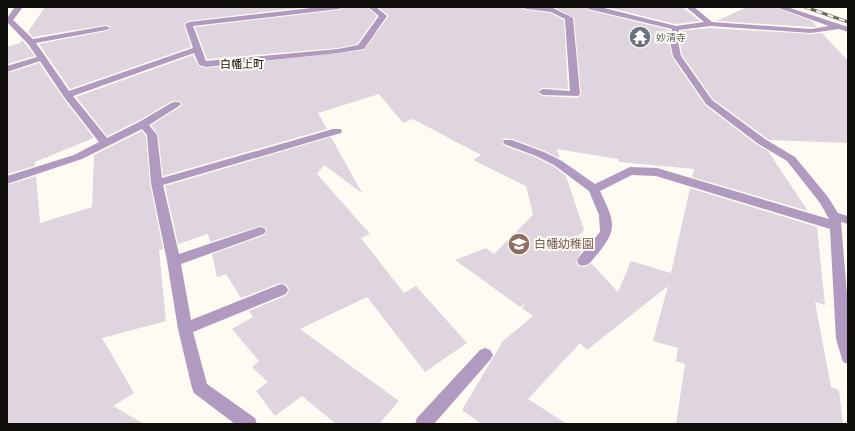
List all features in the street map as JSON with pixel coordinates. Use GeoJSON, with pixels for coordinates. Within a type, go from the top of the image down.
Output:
{"type":"FeatureCollection","features":[{"type":"Feature","properties":{"kind":"street"},"geometry":{"type":"LineString","coordinates":[[19,7],[9,20],[31,42],[67,95],[105,143]]}},
{"type":"Feature","properties":{"kind":"street"},"geometry":{"type":"LineString","coordinates":[[339,7],[189,24],[202,63],[206,64],[361,47],[383,16],[372,7]]}},
{"type":"Feature","properties":{"kind":"street"},"geometry":{"type":"LineString","coordinates":[[526,7],[553,10],[569,18],[575,94],[543,92]]}},
{"type":"Feature","properties":{"kind":"street"},"geometry":{"type":"LineString","coordinates":[[591,7],[676,28],[710,24],[811,31],[840,27]]}},
{"type":"Feature","properties":{"kind":"street"},"geometry":{"type":"LineString","coordinates":[[690,7],[710,24]]}},
{"type":"Feature","properties":{"kind":"street"},"geometry":{"type":"LineString","coordinates":[[780,7],[848,30]]}},
{"type":"Feature","properties":{"kind":"street"},"geometry":{"type":"LineString","coordinates":[[31,42],[106,28]]}},
{"type":"Feature","properties":{"kind":"street"},"geometry":{"type":"LineString","coordinates":[[676,28],[673,37],[677,56],[709,102],[761,141],[791,159],[824,200],[835,221],[843,339],[848,357]]}},
{"type":"Feature","properties":{"kind":"street"},"geometry":{"type":"LineString","coordinates":[[67,95],[197,49]]}},
{"type":"Feature","properties":{"kind":"street"},"geometry":{"type":"LineString","coordinates":[[7,69],[42,58]]}},
{"type":"Feature","properties":{"kind":"street"},"geometry":{"type":"LineString","coordinates":[[7,180],[78,157],[143,124],[176,104]]}},
{"type":"Feature","properties":{"kind":"street"},"geometry":{"type":"LineString","coordinates":[[143,124],[152,135],[157,182],[174,261],[185,329],[200,388],[249,424]]}},
{"type":"Feature","properties":{"kind":"street"},"geometry":{"type":"LineString","coordinates":[[157,182],[337,131]]}},
{"type":"Feature","properties":{"kind":"street"},"geometry":{"type":"LineString","coordinates":[[508,142],[540,154],[558,163],[594,189],[605,215],[606,233],[597,246],[584,260]]}},
{"type":"Feature","properties":{"kind":"street"},"geometry":{"type":"LineString","coordinates":[[594,189],[630,171],[657,172],[835,221],[848,220]]}},
{"type":"Feature","properties":{"kind":"street"},"geometry":{"type":"LineString","coordinates":[[174,261],[260,231]]}},
{"type":"Feature","properties":{"kind":"street"},"geometry":{"type":"LineString","coordinates":[[185,329],[281,290]]}},
{"type":"Feature","properties":{"kind":"street"},"geometry":{"type":"LineString","coordinates":[[423,424],[485,355]]}},
{"type":"Feature","properties":{"kind":"building"},"geometry":{"type":"Polygon","coordinates":[[[45,7],[307,7],[188,21],[184,24],[191,47],[70,89],[39,44],[106,31],[111,27],[106,25],[33,37],[28,32],[45,7]]]}},
{"type":"Feature","properties":{"kind":"building"},"geometry":{"type":"Polygon","coordinates":[[[344,7],[367,7],[377,16],[357,44],[338,48],[207,59],[195,27],[339,10],[344,7]]]}},
{"type":"Feature","properties":{"kind":"building"},"geometry":{"type":"Polygon","coordinates":[[[378,7],[521,7],[526,10],[551,13],[564,20],[568,89],[542,88],[537,93],[543,96],[578,98],[581,94],[574,18],[554,7],[586,7],[588,10],[670,30],[668,37],[672,57],[705,105],[756,144],[768,151],[808,211],[692,177],[694,169],[619,162],[618,159],[557,149],[560,159],[545,151],[513,139],[504,138],[502,143],[503,145],[535,157],[553,166],[566,176],[584,230],[572,242],[581,252],[576,262],[578,266],[582,267],[591,263],[618,292],[631,261],[671,273],[690,188],[817,227],[825,305],[815,302],[831,387],[839,390],[843,424],[676,424],[685,364],[676,361],[678,348],[653,341],[668,286],[587,350],[580,343],[528,399],[567,424],[481,424],[462,410],[503,341],[533,316],[522,308],[526,303],[520,307],[455,260],[486,248],[494,254],[533,215],[526,186],[473,160],[481,155],[413,119],[403,123],[379,94],[318,113],[327,129],[163,176],[158,135],[151,125],[180,107],[182,104],[180,101],[172,101],[138,121],[107,136],[76,97],[193,55],[198,66],[206,68],[364,50],[388,17],[388,15],[378,7]]]}},
{"type":"Feature","properties":{"kind":"building"},"geometry":{"type":"Polygon","coordinates":[[[606,7],[682,7],[700,21],[676,24],[606,7]]]}},
{"type":"Feature","properties":{"kind":"building"},"geometry":{"type":"Polygon","coordinates":[[[747,7],[775,7],[812,21],[817,27],[717,21],[747,7]]]}},
{"type":"Feature","properties":{"kind":"building"},"geometry":{"type":"Polygon","coordinates":[[[710,28],[811,34],[822,33],[848,61],[848,143],[769,140],[713,99],[682,55],[679,37],[680,31],[710,28]]]}},
{"type":"Feature","properties":{"kind":"building"},"geometry":{"type":"Polygon","coordinates":[[[22,40],[35,56],[7,64],[7,47],[20,43],[22,40]]]}},
{"type":"Feature","properties":{"kind":"building"},"geometry":{"type":"Polygon","coordinates":[[[39,63],[63,98],[94,138],[35,162],[35,166],[7,174],[7,73],[39,63]]]}},
{"type":"Feature","properties":{"kind":"building"},"geometry":{"type":"Polygon","coordinates":[[[142,131],[146,136],[150,183],[163,249],[159,250],[166,321],[102,338],[134,393],[113,406],[144,424],[7,424],[7,185],[36,176],[40,223],[92,207],[94,155],[142,131]]]}},
{"type":"Feature","properties":{"kind":"building"},"geometry":{"type":"Polygon","coordinates":[[[331,137],[362,193],[324,165],[317,174],[370,234],[361,238],[404,293],[416,286],[467,343],[425,372],[367,297],[300,329],[399,401],[379,424],[336,424],[302,396],[275,416],[256,391],[268,382],[252,367],[259,361],[232,329],[253,317],[249,311],[287,295],[289,289],[287,285],[280,283],[241,298],[226,274],[217,277],[212,254],[265,235],[267,230],[260,226],[210,242],[208,234],[178,244],[165,186],[331,137]]]}},
{"type":"Feature","properties":{"kind":"railway"},"geometry":{"type":"LineString","coordinates":[[805,7],[848,22]]}},
{"type":"Feature","properties":{"kind":"place","name":"妙清寺"},"geometry":{"type":"Point","coordinates":[640,37]}},
{"type":"Feature","properties":{"kind":"place","name":"白幡幼稚園"},"geometry":{"type":"Point","coordinates":[519,244]}},
{"type":"Feature","properties":{"kind":"district","name":"白幡上町"},"geometry":{"type":"Point","coordinates":[242,64]}}]}
